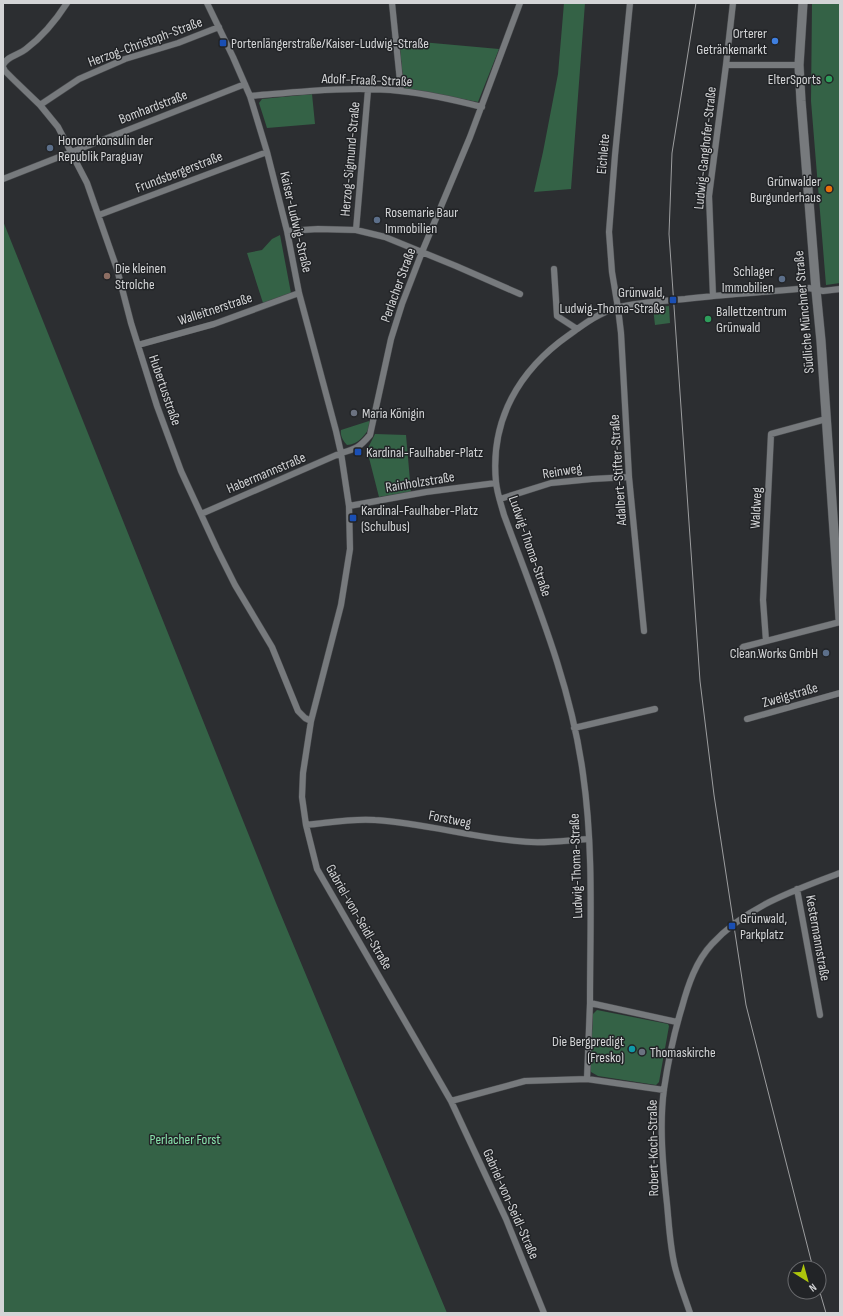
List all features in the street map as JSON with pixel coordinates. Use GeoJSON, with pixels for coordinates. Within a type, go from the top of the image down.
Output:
{"type":"FeatureCollection","features":[{"type":"Feature","properties":{"kind":"main road","name":"Südliche Münchner Straße"},"geometry":{"type":"LineString","coordinates":[[803,3],[799,65],[804,153],[821,341],[840,620]]}},
{"type":"Feature","properties":{"kind":"street","name":"Hubertusstraße"},"geometry":{"type":"LineString","coordinates":[[67,3],[59,16],[40,38],[25,50],[6,60],[3,66],[5,71],[40,105],[58,127],[87,182],[100,216],[117,269],[130,323],[157,406],[181,471],[200,514],[235,585],[272,647],[298,711],[312,722]]}},
{"type":"Feature","properties":{"kind":"street","name":"Kaiser-Ludwig-Straße"},"geometry":{"type":"LineString","coordinates":[[207,3],[250,96],[267,152],[287,231],[299,293],[341,453]]}},
{"type":"Feature","properties":{"kind":"street"},"geometry":{"type":"LineString","coordinates":[[392,3],[401,91]]}},
{"type":"Feature","properties":{"kind":"street","name":"Perlacher Straße"},"geometry":{"type":"LineString","coordinates":[[341,453],[362,445],[370,435],[391,339],[402,304],[482,107],[520,3]]}},
{"type":"Feature","properties":{"kind":"street","name":"Eichleite"},"geometry":{"type":"LineString","coordinates":[[618,308],[612,272],[609,232],[630,3]]}},
{"type":"Feature","properties":{"kind":"street","name":"Ludwig-Ganghofer-Straße"},"geometry":{"type":"LineString","coordinates":[[714,296],[709,196],[733,3]]}},
{"type":"Feature","properties":{"kind":"street","name":"Herzog-Christoph-Straße"},"geometry":{"type":"LineString","coordinates":[[40,105],[79,79],[125,59],[178,43],[219,27]]}},
{"type":"Feature","properties":{"kind":"street"},"geometry":{"type":"LineString","coordinates":[[726,65],[799,65]]}},
{"type":"Feature","properties":{"kind":"street","name":"Bomhardstraße"},"geometry":{"type":"LineString","coordinates":[[3,179],[245,84]]}},
{"type":"Feature","properties":{"kind":"street","name":"Herzog-Sigmund-Straße"},"geometry":{"type":"LineString","coordinates":[[356,230],[368,90]]}},
{"type":"Feature","properties":{"kind":"street","name":"Adolf-Fraaß-Straße"},"geometry":{"type":"LineString","coordinates":[[250,96],[310,91],[401,91],[457,100],[482,107]]}},
{"type":"Feature","properties":{"kind":"street","name":"Frundsbergerstraße"},"geometry":{"type":"LineString","coordinates":[[100,216],[267,152]]}},
{"type":"Feature","properties":{"kind":"street"},"geometry":{"type":"LineString","coordinates":[[287,231],[318,229],[356,230],[385,237],[520,294]]}},
{"type":"Feature","properties":{"kind":"street"},"geometry":{"type":"LineString","coordinates":[[554,269],[557,316],[577,329]]}},
{"type":"Feature","properties":{"kind":"street","name":"Ludwig-Thoma-Straße"},"geometry":{"type":"LineString","coordinates":[[587,1079],[590,1003],[589,839],[583,774],[574,728],[558,664],[504,515],[500,499],[496,482],[496,454],[500,429],[514,391],[526,374],[539,359],[595,317],[618,308],[672,300],[809,288],[823,291],[840,289]]}},
{"type":"Feature","properties":{"kind":"street","name":"Walleitnerstraße"},"geometry":{"type":"LineString","coordinates":[[138,345],[214,324],[299,293]]}},
{"type":"Feature","properties":{"kind":"street","name":"Adalbert-Stifter-Straße"},"geometry":{"type":"LineString","coordinates":[[618,308],[629,477],[644,631]]}},
{"type":"Feature","properties":{"kind":"street","name":"Waldweg"},"geometry":{"type":"LineString","coordinates":[[766,641],[763,600],[771,434],[826,419]]}},
{"type":"Feature","properties":{"kind":"street","name":"Gabriel-von-Seidl-Straße"},"geometry":{"type":"LineString","coordinates":[[341,453],[349,506],[350,550],[341,605],[312,722],[303,773],[302,797],[306,825],[317,869],[451,1101],[506,1219],[544,1313]]}},
{"type":"Feature","properties":{"kind":"street","name":"Habermannstraße"},"geometry":{"type":"LineString","coordinates":[[200,514],[341,453]]}},
{"type":"Feature","properties":{"kind":"street","name":"Reinweg"},"geometry":{"type":"LineString","coordinates":[[500,499],[551,483],[629,477]]}},
{"type":"Feature","properties":{"kind":"street","name":"Rainholzstraße"},"geometry":{"type":"LineString","coordinates":[[349,506],[426,492],[496,482]]}},
{"type":"Feature","properties":{"kind":"street"},"geometry":{"type":"LineString","coordinates":[[739,652],[743,647],[840,620]]}},
{"type":"Feature","properties":{"kind":"street","name":"Zweigstraße"},"geometry":{"type":"LineString","coordinates":[[747,719],[840,693]]}},
{"type":"Feature","properties":{"kind":"street"},"geometry":{"type":"LineString","coordinates":[[574,728],[656,709]]}},
{"type":"Feature","properties":{"kind":"street","name":"Forstweg"},"geometry":{"type":"LineString","coordinates":[[306,825],[341,821],[374,820],[421,825],[471,836],[532,842],[589,839]]}},
{"type":"Feature","properties":{"kind":"street","name":"Robert-Koch-Straße"},"geometry":{"type":"LineString","coordinates":[[690,1313],[675,1266],[669,1228],[663,1165],[662,1135],[664,1090],[678,1022],[685,997],[697,967],[712,944],[729,929],[777,898],[840,873]]}},
{"type":"Feature","properties":{"kind":"street","name":"Kestermannstraße"},"geometry":{"type":"LineString","coordinates":[[797,889],[820,1015]]}},
{"type":"Feature","properties":{"kind":"street"},"geometry":{"type":"LineString","coordinates":[[590,1003],[678,1022]]}},
{"type":"Feature","properties":{"kind":"street"},"geometry":{"type":"LineString","coordinates":[[451,1101],[525,1081],[587,1079],[664,1090]]}},
{"type":"Feature","properties":{"kind":"green space"},"geometry":{"type":"Polygon","coordinates":[[[564,3],[585,3],[571,189],[534,192],[558,74],[564,3]]]}},
{"type":"Feature","properties":{"kind":"green space"},"geometry":{"type":"Polygon","coordinates":[[[812,3],[840,3],[840,283],[826,285],[811,101],[812,3]]]}},
{"type":"Feature","properties":{"kind":"green space"},"geometry":{"type":"Polygon","coordinates":[[[399,40],[499,49],[478,102],[404,88],[399,40]]]}},
{"type":"Feature","properties":{"kind":"green space"},"geometry":{"type":"Polygon","coordinates":[[[312,94],[315,124],[267,128],[259,103],[262,99],[312,94]]]}},
{"type":"Feature","properties":{"kind":"green space","name":"Perlacher Forst"},"geometry":{"type":"Polygon","coordinates":[[[3,221],[276,903],[447,1313],[3,1313],[3,221]]]}},
{"type":"Feature","properties":{"kind":"green space"},"geometry":{"type":"Polygon","coordinates":[[[280,235],[291,293],[263,303],[247,253],[262,250],[272,239],[280,235]]]}},
{"type":"Feature","properties":{"kind":"green space"},"geometry":{"type":"Polygon","coordinates":[[[669,306],[670,323],[655,325],[653,308],[669,306]]]}},
{"type":"Feature","properties":{"kind":"green space","name":"Kardinal-Faulhaber-Platz"},"geometry":{"type":"Polygon","coordinates":[[[369,421],[371,423],[370,427],[359,441],[347,445],[344,442],[341,430],[369,421]]]}},
{"type":"Feature","properties":{"kind":"green space"},"geometry":{"type":"Polygon","coordinates":[[[375,434],[406,435],[411,492],[379,497],[367,450],[375,434]]]}},
{"type":"Feature","properties":{"kind":"green space"},"geometry":{"type":"Polygon","coordinates":[[[597,1010],[668,1024],[669,1026],[659,1082],[656,1085],[598,1076],[591,1072],[593,1014],[597,1010]]]}},
{"type":"Feature","properties":{"kind":"tram line"},"geometry":{"type":"LineString","coordinates":[[696,3],[672,153],[669,234],[700,681],[714,795],[746,1005],[811,1260]]}},
{"type":"Feature","properties":{"kind":"tram line"},"geometry":{"type":"LineString","coordinates":[[822,1300],[826,1313]]}},
{"type":"Feature","properties":{"kind":"place","name":"Orterer Getränkemarkt"},"geometry":{"type":"Point","coordinates":[775,41]}},
{"type":"Feature","properties":{"kind":"place","name":"Portenlängerstraße/Kaiser-Ludwig-Straße"},"geometry":{"type":"Point","coordinates":[223,43]}},
{"type":"Feature","properties":{"kind":"place","name":"ElterSports"},"geometry":{"type":"Point","coordinates":[829,79]}},
{"type":"Feature","properties":{"kind":"place","name":"Honorarkonsulin der Republik Paraguay"},"geometry":{"type":"Point","coordinates":[50,148]}},
{"type":"Feature","properties":{"kind":"place","name":"Grünwalder Burgunderhaus"},"geometry":{"type":"Point","coordinates":[829,189]}},
{"type":"Feature","properties":{"kind":"place","name":"Rosemarie Baur Immobilien"},"geometry":{"type":"Point","coordinates":[377,220]}},
{"type":"Feature","properties":{"kind":"place","name":"Die kleinen Strolche"},"geometry":{"type":"Point","coordinates":[107,276]}},
{"type":"Feature","properties":{"kind":"place","name":"Schlager Immobilien"},"geometry":{"type":"Point","coordinates":[782,279]}},
{"type":"Feature","properties":{"kind":"place","name":"Grünwald, Ludwig-Thoma-Straße"},"geometry":{"type":"Point","coordinates":[673,300]}},
{"type":"Feature","properties":{"kind":"place","name":"Ballettzentrum Grünwald"},"geometry":{"type":"Point","coordinates":[708,319]}},
{"type":"Feature","properties":{"kind":"place","name":"Maria Königin"},"geometry":{"type":"Point","coordinates":[354,413]}},
{"type":"Feature","properties":{"kind":"place","name":"Kardinal-Faulhaber-Platz"},"geometry":{"type":"Point","coordinates":[358,452]}},
{"type":"Feature","properties":{"kind":"place","name":"Kardinal-Faulhaber-Platz (Schulbus)"},"geometry":{"type":"Point","coordinates":[353,518]}},
{"type":"Feature","properties":{"kind":"place","name":"Clean.Works GmbH"},"geometry":{"type":"Point","coordinates":[826,653]}},
{"type":"Feature","properties":{"kind":"place","name":"Grünwald, Parkplatz"},"geometry":{"type":"Point","coordinates":[732,926]}},
{"type":"Feature","properties":{"kind":"place","name":"Die Bergpredigt (Fresko)"},"geometry":{"type":"Point","coordinates":[632,1049]}},
{"type":"Feature","properties":{"kind":"place","name":"Thomaskirche"},"geometry":{"type":"Point","coordinates":[642,1052]}}]}
